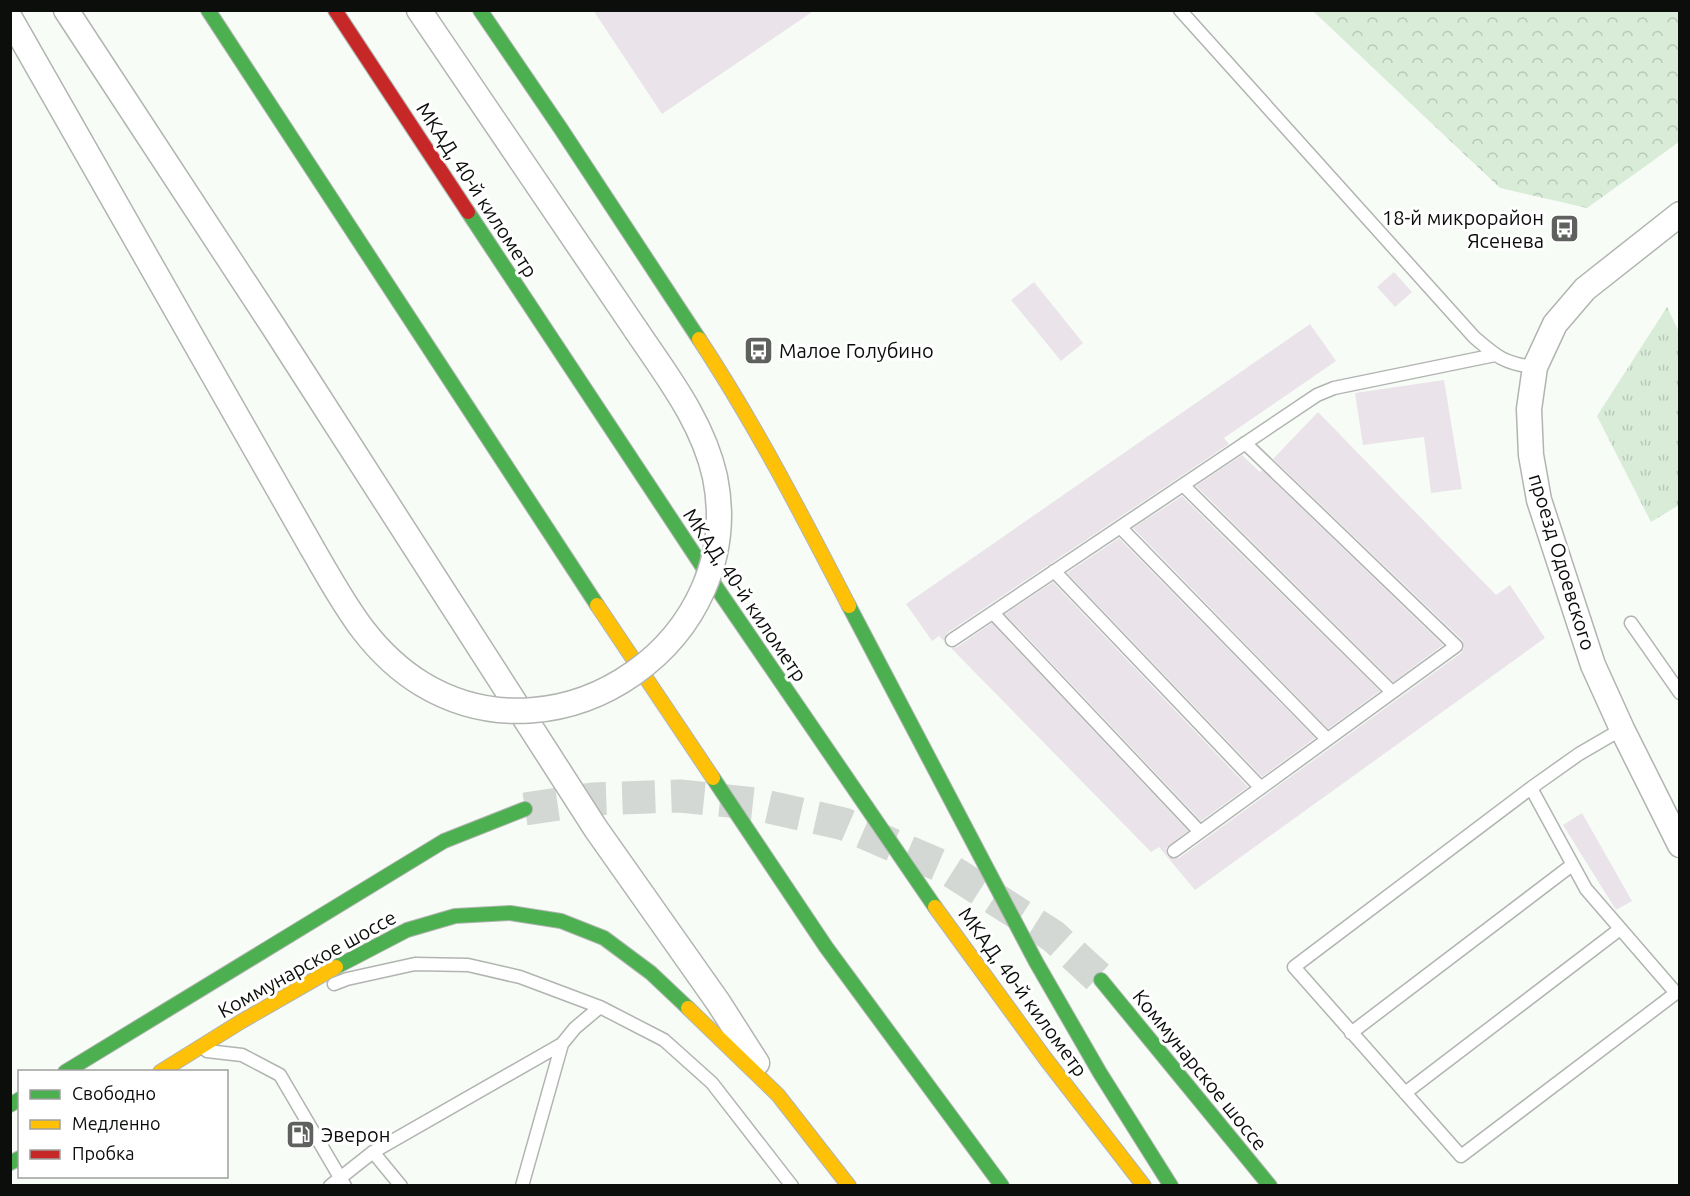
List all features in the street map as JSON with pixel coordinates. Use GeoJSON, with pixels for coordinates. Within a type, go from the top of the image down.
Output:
{"type":"FeatureCollection","features":[{"type":"Feature","properties":{"kind":"main road"},"geometry":{"type":"LineString","coordinates":[[208,10],[587,590],[826,947],[1002,1185]]}},
{"type":"Feature","properties":{"kind":"main road","name":"МКАД, 40-й километр"},"geometry":{"type":"LineString","coordinates":[[335,10],[686,543],[886,838],[1095,1125],[1144,1185]]}},
{"type":"Feature","properties":{"kind":"main road"},"geometry":{"type":"LineString","coordinates":[[480,10],[723,376],[813,536],[913,731],[1036,962],[1101,1073],[1171,1185]]}},
{"type":"Feature","properties":{"kind":"main road","name":"Коммунарское шоссе"},"geometry":{"type":"LineString","coordinates":[[67,1070],[444,841],[525,809]]}},
{"type":"Feature","properties":{"kind":"main road","name":"Коммунарское шоссе"},"geometry":{"type":"LineString","coordinates":[[162,1070],[350,959],[407,930],[455,916],[510,913],[561,921],[604,938],[651,973],[777,1095],[849,1185]]}},
{"type":"Feature","properties":{"kind":"main road","name":"Коммунарское шоссе"},"geometry":{"type":"LineString","coordinates":[[1101,980],[1270,1185]]}},
{"type":"Feature","properties":{"kind":"street"},"geometry":{"type":"LineString","coordinates":[[66,10],[273,326],[596,829],[718,1002],[777,1095]]}},
{"type":"Feature","properties":{"kind":"street"},"geometry":{"type":"LineString","coordinates":[[10,18],[312,548],[370,641],[395,665],[423,685],[454,699],[488,708],[522,711],[556,708],[590,698],[620,684],[649,664],[673,639],[692,611],[706,580],[716,547],[718,513],[715,478],[706,445],[691,414],[419,10]]}},
{"type":"Feature","properties":{"kind":"street","name":"проезд Одоевского"},"geometry":{"type":"LineString","coordinates":[[1680,214],[1585,289],[1555,324],[1535,367],[1529,409],[1531,455],[1539,500],[1593,665],[1622,729],[1680,844]]}},
{"type":"Feature","properties":{"kind":"lane"},"geometry":{"type":"LineString","coordinates":[[1180,10],[1474,337],[1495,355],[1514,365],[1535,367]]}},
{"type":"Feature","properties":{"kind":"lane"},"geometry":{"type":"LineString","coordinates":[[952,640],[1317,395],[1334,388],[1495,355]]}},
{"type":"Feature","properties":{"kind":"lane"},"geometry":{"type":"LineString","coordinates":[[1174,851],[1456,646],[1245,443]]}},
{"type":"Feature","properties":{"kind":"lane"},"geometry":{"type":"LineString","coordinates":[[1182,485],[1392,692]]}},
{"type":"Feature","properties":{"kind":"lane"},"geometry":{"type":"LineString","coordinates":[[1120,527],[1327,739]]}},
{"type":"Feature","properties":{"kind":"lane"},"geometry":{"type":"LineString","coordinates":[[1054,571],[1261,788]]}},
{"type":"Feature","properties":{"kind":"lane"},"geometry":{"type":"LineString","coordinates":[[993,613],[1200,832]]}},
{"type":"Feature","properties":{"kind":"lane"},"geometry":{"type":"LineString","coordinates":[[1631,623],[1680,693]]}},
{"type":"Feature","properties":{"kind":"lane"},"geometry":{"type":"LineString","coordinates":[[1531,788],[1586,889],[1676,993],[1461,1156],[1294,967],[1531,788],[1579,754],[1622,729]]}},
{"type":"Feature","properties":{"kind":"lane"},"geometry":{"type":"LineString","coordinates":[[1351,1033],[1572,865]]}},
{"type":"Feature","properties":{"kind":"lane"},"geometry":{"type":"LineString","coordinates":[[1405,1093],[1620,929]]}},
{"type":"Feature","properties":{"kind":"lane"},"geometry":{"type":"LineString","coordinates":[[242,1021],[347,979],[415,964],[468,965],[520,977],[600,1007],[664,1040],[712,1083],[792,1185]]}},
{"type":"Feature","properties":{"kind":"lane"},"geometry":{"type":"LineString","coordinates":[[196,1050],[242,1055],[280,1075],[338,1183],[373,1152],[562,1044],[575,1028],[600,1007]]}},
{"type":"Feature","properties":{"kind":"lane"},"geometry":{"type":"LineString","coordinates":[[522,1185],[562,1044]]}},
{"type":"Feature","properties":{"kind":"lane"},"geometry":{"type":"LineString","coordinates":[[373,1152],[401,1185]]}},
{"type":"Feature","properties":{"kind":"green space"},"geometry":{"type":"Polygon","coordinates":[[[1313,11],[1679,11],[1679,142],[1587,208],[1500,188],[1313,11]]]}},
{"type":"Feature","properties":{"kind":"green space"},"geometry":{"type":"Polygon","coordinates":[[[1667,307],[1679,332],[1679,505],[1651,522],[1597,416],[1667,307]]]}},
{"type":"Feature","properties":{"kind":"building"},"geometry":{"type":"Polygon","coordinates":[[[593,10],[815,10],[662,114],[593,10]]]}},
{"type":"Feature","properties":{"kind":"building"},"geometry":{"type":"Polygon","coordinates":[[[1394,272],[1412,292],[1395,307],[1377,287],[1394,272]]]}},
{"type":"Feature","properties":{"kind":"building"},"geometry":{"type":"Polygon","coordinates":[[[1034,282],[1083,343],[1061,361],[1011,300],[1034,282]]]}},
{"type":"Feature","properties":{"kind":"building"},"geometry":{"type":"Polygon","coordinates":[[[1310,324],[1336,361],[1224,438],[1229,444],[947,633],[944,641],[939,636],[932,641],[906,604],[1310,324]]]}},
{"type":"Feature","properties":{"kind":"building"},"geometry":{"type":"Polygon","coordinates":[[[1444,380],[1462,489],[1431,493],[1424,437],[1363,445],[1355,393],[1444,380]]]}},
{"type":"Feature","properties":{"kind":"building"},"geometry":{"type":"Polygon","coordinates":[[[1318,412],[1496,595],[1510,585],[1545,638],[1195,890],[1159,847],[1151,852],[951,648],[957,647],[992,623],[1188,831],[1166,848],[1170,858],[1179,858],[1461,653],[1464,648],[1462,640],[1273,459],[1318,412]]]}},
{"type":"Feature","properties":{"kind":"building"},"geometry":{"type":"Polygon","coordinates":[[[1242,455],[1260,472],[1262,470],[1443,645],[1393,682],[1196,486],[1242,455]]]}},
{"type":"Feature","properties":{"kind":"building"},"geometry":{"type":"Polygon","coordinates":[[[1182,496],[1380,691],[1328,729],[1133,528],[1182,496]]]}},
{"type":"Feature","properties":{"kind":"building"},"geometry":{"type":"Polygon","coordinates":[[[1119,538],[1315,738],[1262,777],[1067,573],[1119,538]]]}},
{"type":"Feature","properties":{"kind":"building"},"geometry":{"type":"Polygon","coordinates":[[[1053,582],[1248,787],[1201,821],[1005,614],[1053,582]]]}},
{"type":"Feature","properties":{"kind":"building"},"geometry":{"type":"Polygon","coordinates":[[[1582,813],[1632,901],[1616,910],[1563,825],[1582,813]]]}},
{"type":"Feature","properties":{"kind":"tunnel"},"geometry":{"type":"LineString","coordinates":[[525,809],[592,799],[680,796],[756,804],[844,824],[948,869],[1053,936],[1101,980]]}},
{"type":"Feature","properties":{"kind":"traffic: fast"},"geometry":{"type":"LineString","coordinates":[[208,10],[597,605]]}},
{"type":"Feature","properties":{"kind":"traffic: fast"},"geometry":{"type":"LineString","coordinates":[[480,10],[699,339]]}},
{"type":"Feature","properties":{"kind":"traffic: fast"},"geometry":{"type":"LineString","coordinates":[[468,212],[712,581],[935,907]]}},
{"type":"Feature","properties":{"kind":"traffic: fast"},"geometry":{"type":"LineString","coordinates":[[849,606],[1036,962],[1100,1073],[1171,1186]]}},
{"type":"Feature","properties":{"kind":"traffic: fast"},"geometry":{"type":"LineString","coordinates":[[713,778],[826,947],[1002,1186]]}},
{"type":"Feature","properties":{"kind":"traffic: fast"},"geometry":{"type":"LineString","coordinates":[[68,1070],[444,841],[525,809]]}},
{"type":"Feature","properties":{"kind":"traffic: fast"},"geometry":{"type":"LineString","coordinates":[[336,967],[407,930],[455,916],[510,913],[561,921],[604,938],[651,973],[688,1008]]}},
{"type":"Feature","properties":{"kind":"traffic: fast"},"geometry":{"type":"LineString","coordinates":[[1101,980],[1270,1186]]}},
{"type":"Feature","properties":{"kind":"traffic: fast"},"geometry":{"type":"LineString","coordinates":[[10,1105],[18,1100]]}},
{"type":"Feature","properties":{"kind":"traffic: fast"},"geometry":{"type":"LineString","coordinates":[[10,1163],[18,1159]]}},
{"type":"Feature","properties":{"kind":"traffic: slow"},"geometry":{"type":"LineString","coordinates":[[699,339],[759,437],[849,606]]}},
{"type":"Feature","properties":{"kind":"traffic: slow"},"geometry":{"type":"LineString","coordinates":[[597,605],[713,778]]}},
{"type":"Feature","properties":{"kind":"traffic: slow"},"geometry":{"type":"LineString","coordinates":[[935,907],[1045,1058],[1144,1186]]}},
{"type":"Feature","properties":{"kind":"traffic: slow"},"geometry":{"type":"LineString","coordinates":[[163,1070],[336,967]]}},
{"type":"Feature","properties":{"kind":"traffic: slow"},"geometry":{"type":"LineString","coordinates":[[688,1008],[778,1095],[849,1186]]}},
{"type":"Feature","properties":{"kind":"traffic: jam"},"geometry":{"type":"LineString","coordinates":[[335,10],[468,212]]}},
{"type":"Feature","properties":{"kind":"place","name":"18-й микрорайон Ясенева"},"geometry":{"type":"Point","coordinates":[1565,229]}},
{"type":"Feature","properties":{"kind":"place","name":"Малое Голубино"},"geometry":{"type":"Point","coordinates":[758,351]}},
{"type":"Feature","properties":{"kind":"place","name":"Эверон"},"geometry":{"type":"Point","coordinates":[300,1135]}}]}
